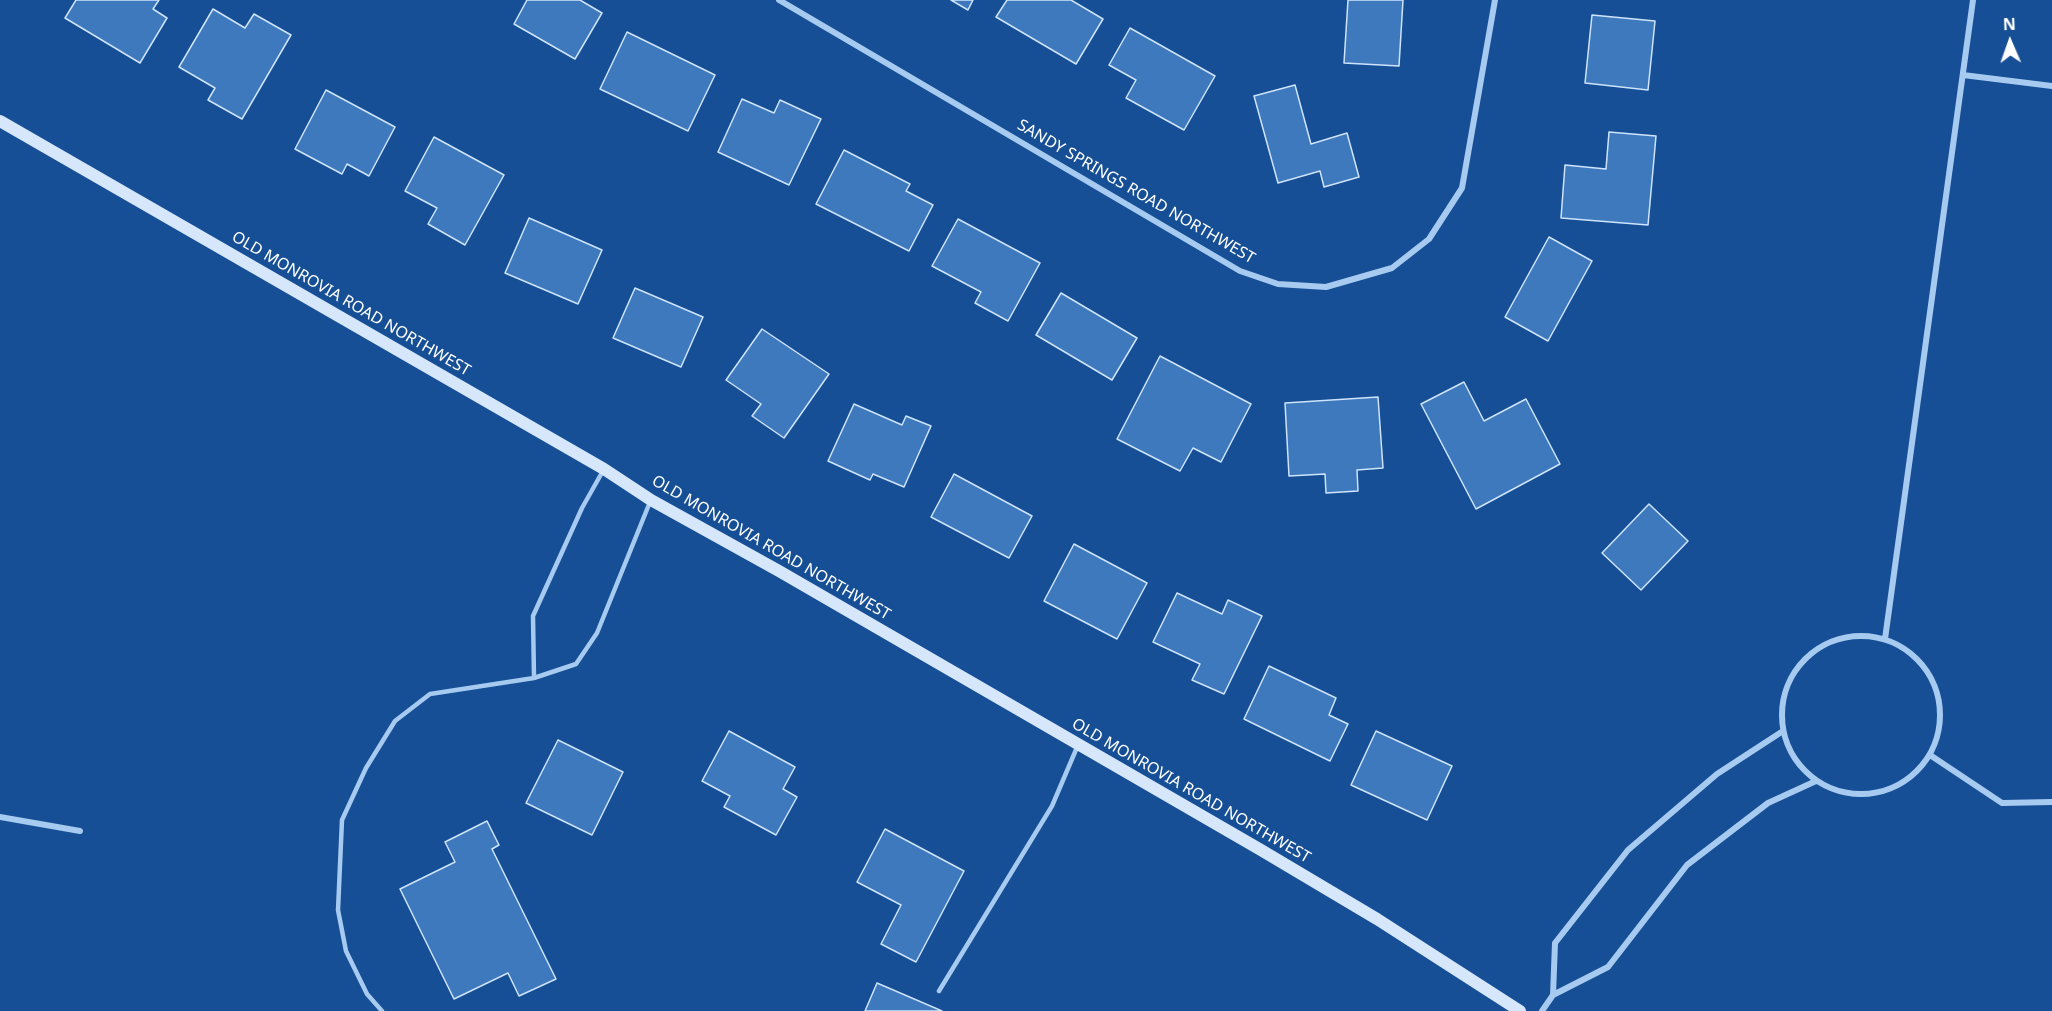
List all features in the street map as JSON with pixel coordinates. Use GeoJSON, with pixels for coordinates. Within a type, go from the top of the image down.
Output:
{"type":"FeatureCollection","features":[{"type":"Feature","properties":{"kind":"street","name":"SANDY SPRINGS ROAD NORTHWEST"},"geometry":{"type":"LineString","coordinates":[[779,0],[1240,271],[1278,284],[1326,287],[1392,268],[1429,239],[1462,188],[1495,0]]}},
{"type":"Feature","properties":{"kind":"street"},"geometry":{"type":"LineString","coordinates":[[1885,639],[1973,0]]}},
{"type":"Feature","properties":{"kind":"street"},"geometry":{"type":"LineString","coordinates":[[1963,75],[2052,86]]}},
{"type":"Feature","properties":{"kind":"street","name":"OLD MONROVIA ROAD NORTHWEST"},"geometry":{"type":"LineString","coordinates":[[0,122],[604,469],[651,500],[779,571],[1261,850],[1367,913],[1520,1011]]}},
{"type":"Feature","properties":{"kind":"street"},"geometry":{"type":"LineString","coordinates":[[1861,635],[1885,639],[1906,649],[1923,666],[1935,686],[1941,710],[1938,733],[1930,755],[1913,775],[1891,788],[1865,794],[1840,791],[1816,781],[1789,751],[1783,731],[1781,708],[1786,685],[1799,665],[1816,648],[1838,638],[1861,635]]}},
{"type":"Feature","properties":{"kind":"street"},"geometry":{"type":"LineString","coordinates":[[1553,995],[1555,943],[1628,850],[1717,774],[1783,731]]}},
{"type":"Feature","properties":{"kind":"street"},"geometry":{"type":"LineString","coordinates":[[1930,755],[2002,802],[2052,802]]}},
{"type":"Feature","properties":{"kind":"street"},"geometry":{"type":"LineString","coordinates":[[1542,1011],[1553,995],[1608,967],[1687,865],[1768,803],[1816,781]]}},
{"type":"Feature","properties":{"kind":"street"},"geometry":{"type":"LineString","coordinates":[[0,817],[80,831]]}},
{"type":"Feature","properties":{"kind":"lane"},"geometry":{"type":"LineString","coordinates":[[534,678],[533,616],[582,508],[604,469]]}},
{"type":"Feature","properties":{"kind":"lane"},"geometry":{"type":"LineString","coordinates":[[382,1011],[367,994],[346,951],[338,910],[342,820],[366,768],[395,721],[430,694],[534,678],[576,664],[597,633],[651,500]]}},
{"type":"Feature","properties":{"kind":"lane"},"geometry":{"type":"LineString","coordinates":[[939,991],[1052,806],[1078,745]]}},
{"type":"Feature","properties":{"kind":"building"},"geometry":{"type":"Polygon","coordinates":[[[76,0],[159,0],[153,9],[167,18],[140,63],[65,18],[76,0]]]}},
{"type":"Feature","properties":{"kind":"building"},"geometry":{"type":"Polygon","coordinates":[[[527,0],[580,0],[602,13],[575,59],[514,24],[527,0]]]}},
{"type":"Feature","properties":{"kind":"building"},"geometry":{"type":"Polygon","coordinates":[[[951,0],[973,0],[968,10],[951,0]]]}},
{"type":"Feature","properties":{"kind":"building"},"geometry":{"type":"Polygon","coordinates":[[[1007,0],[1071,0],[1103,19],[1076,64],[996,17],[1007,0]]]}},
{"type":"Feature","properties":{"kind":"building"},"geometry":{"type":"Polygon","coordinates":[[[1348,0],[1403,0],[1399,66],[1344,63],[1348,0]]]}},
{"type":"Feature","properties":{"kind":"building"},"geometry":{"type":"Polygon","coordinates":[[[213,9],[245,28],[254,14],[291,35],[242,119],[208,100],[215,88],[179,67],[213,9]]]}},
{"type":"Feature","properties":{"kind":"building"},"geometry":{"type":"Polygon","coordinates":[[[1592,15],[1655,21],[1648,90],[1585,83],[1592,15]]]}},
{"type":"Feature","properties":{"kind":"building"},"geometry":{"type":"Polygon","coordinates":[[[1130,28],[1215,76],[1184,130],[1126,98],[1136,80],[1109,65],[1130,28]]]}},
{"type":"Feature","properties":{"kind":"building"},"geometry":{"type":"Polygon","coordinates":[[[627,32],[715,75],[688,131],[600,89],[627,32]]]}},
{"type":"Feature","properties":{"kind":"building"},"geometry":{"type":"Polygon","coordinates":[[[1295,85],[1311,144],[1347,133],[1359,177],[1324,187],[1320,171],[1278,183],[1254,96],[1295,85]]]}},
{"type":"Feature","properties":{"kind":"building"},"geometry":{"type":"Polygon","coordinates":[[[326,90],[395,127],[369,176],[347,164],[342,174],[295,149],[326,90]]]}},
{"type":"Feature","properties":{"kind":"building"},"geometry":{"type":"Polygon","coordinates":[[[742,99],[774,113],[780,100],[821,119],[789,185],[718,152],[742,99]]]}},
{"type":"Feature","properties":{"kind":"building"},"geometry":{"type":"Polygon","coordinates":[[[1609,132],[1656,136],[1648,225],[1561,218],[1565,165],[1606,169],[1609,132]]]}},
{"type":"Feature","properties":{"kind":"building"},"geometry":{"type":"Polygon","coordinates":[[[434,137],[504,175],[465,245],[428,224],[437,208],[405,191],[434,137]]]}},
{"type":"Feature","properties":{"kind":"building"},"geometry":{"type":"Polygon","coordinates":[[[844,150],[910,184],[906,191],[933,205],[909,251],[816,204],[844,150]]]}},
{"type":"Feature","properties":{"kind":"building"},"geometry":{"type":"Polygon","coordinates":[[[529,218],[602,250],[578,304],[505,273],[529,218]]]}},
{"type":"Feature","properties":{"kind":"building"},"geometry":{"type":"Polygon","coordinates":[[[958,219],[1040,263],[1008,321],[975,303],[981,292],[932,266],[958,219]]]}},
{"type":"Feature","properties":{"kind":"building"},"geometry":{"type":"Polygon","coordinates":[[[1549,237],[1592,261],[1548,341],[1505,317],[1549,237]]]}},
{"type":"Feature","properties":{"kind":"building"},"geometry":{"type":"Polygon","coordinates":[[[635,288],[703,317],[681,367],[613,338],[635,288]]]}},
{"type":"Feature","properties":{"kind":"building"},"geometry":{"type":"Polygon","coordinates":[[[1061,293],[1137,338],[1112,380],[1036,335],[1061,293]]]}},
{"type":"Feature","properties":{"kind":"building"},"geometry":{"type":"Polygon","coordinates":[[[762,329],[829,374],[784,438],[752,416],[761,404],[726,380],[762,329]]]}},
{"type":"Feature","properties":{"kind":"building"},"geometry":{"type":"Polygon","coordinates":[[[1160,356],[1251,404],[1221,462],[1193,448],[1180,471],[1117,439],[1160,356]]]}},
{"type":"Feature","properties":{"kind":"building"},"geometry":{"type":"Polygon","coordinates":[[[1464,382],[1484,421],[1526,399],[1560,464],[1476,509],[1421,404],[1464,382]]]}},
{"type":"Feature","properties":{"kind":"building"},"geometry":{"type":"Polygon","coordinates":[[[1378,397],[1383,468],[1357,470],[1358,491],[1326,493],[1325,474],[1289,476],[1285,403],[1378,397]]]}},
{"type":"Feature","properties":{"kind":"building"},"geometry":{"type":"Polygon","coordinates":[[[854,404],[902,425],[906,416],[931,426],[904,487],[873,474],[870,480],[828,461],[854,404]]]}},
{"type":"Feature","properties":{"kind":"building"},"geometry":{"type":"Polygon","coordinates":[[[954,474],[1032,516],[1009,558],[931,517],[954,474]]]}},
{"type":"Feature","properties":{"kind":"building"},"geometry":{"type":"Polygon","coordinates":[[[1649,504],[1688,541],[1641,590],[1602,553],[1649,504]]]}},
{"type":"Feature","properties":{"kind":"building"},"geometry":{"type":"Polygon","coordinates":[[[1074,544],[1147,583],[1117,639],[1044,601],[1074,544]]]}},
{"type":"Feature","properties":{"kind":"building"},"geometry":{"type":"Polygon","coordinates":[[[1177,593],[1222,614],[1228,600],[1262,616],[1224,694],[1192,680],[1200,664],[1153,642],[1177,593]]]}},
{"type":"Feature","properties":{"kind":"building"},"geometry":{"type":"Polygon","coordinates":[[[1269,666],[1336,698],[1329,715],[1348,724],[1330,761],[1244,719],[1269,666]]]}},
{"type":"Feature","properties":{"kind":"building"},"geometry":{"type":"Polygon","coordinates":[[[729,731],[795,767],[783,789],[797,797],[776,835],[724,807],[730,796],[702,781],[729,731]]]}},
{"type":"Feature","properties":{"kind":"building"},"geometry":{"type":"Polygon","coordinates":[[[1376,731],[1452,766],[1427,820],[1351,785],[1376,731]]]}},
{"type":"Feature","properties":{"kind":"building"},"geometry":{"type":"Polygon","coordinates":[[[558,740],[623,772],[592,835],[526,803],[558,740]]]}},
{"type":"Feature","properties":{"kind":"building"},"geometry":{"type":"Polygon","coordinates":[[[487,821],[499,845],[492,849],[556,979],[519,996],[508,973],[454,999],[400,889],[455,862],[445,842],[487,821]]]}},
{"type":"Feature","properties":{"kind":"building"},"geometry":{"type":"Polygon","coordinates":[[[885,829],[964,871],[916,962],[881,944],[901,905],[857,882],[885,829]]]}},
{"type":"Feature","properties":{"kind":"building"},"geometry":{"type":"Polygon","coordinates":[[[877,983],[942,1011],[865,1011],[877,983]]]}}]}
